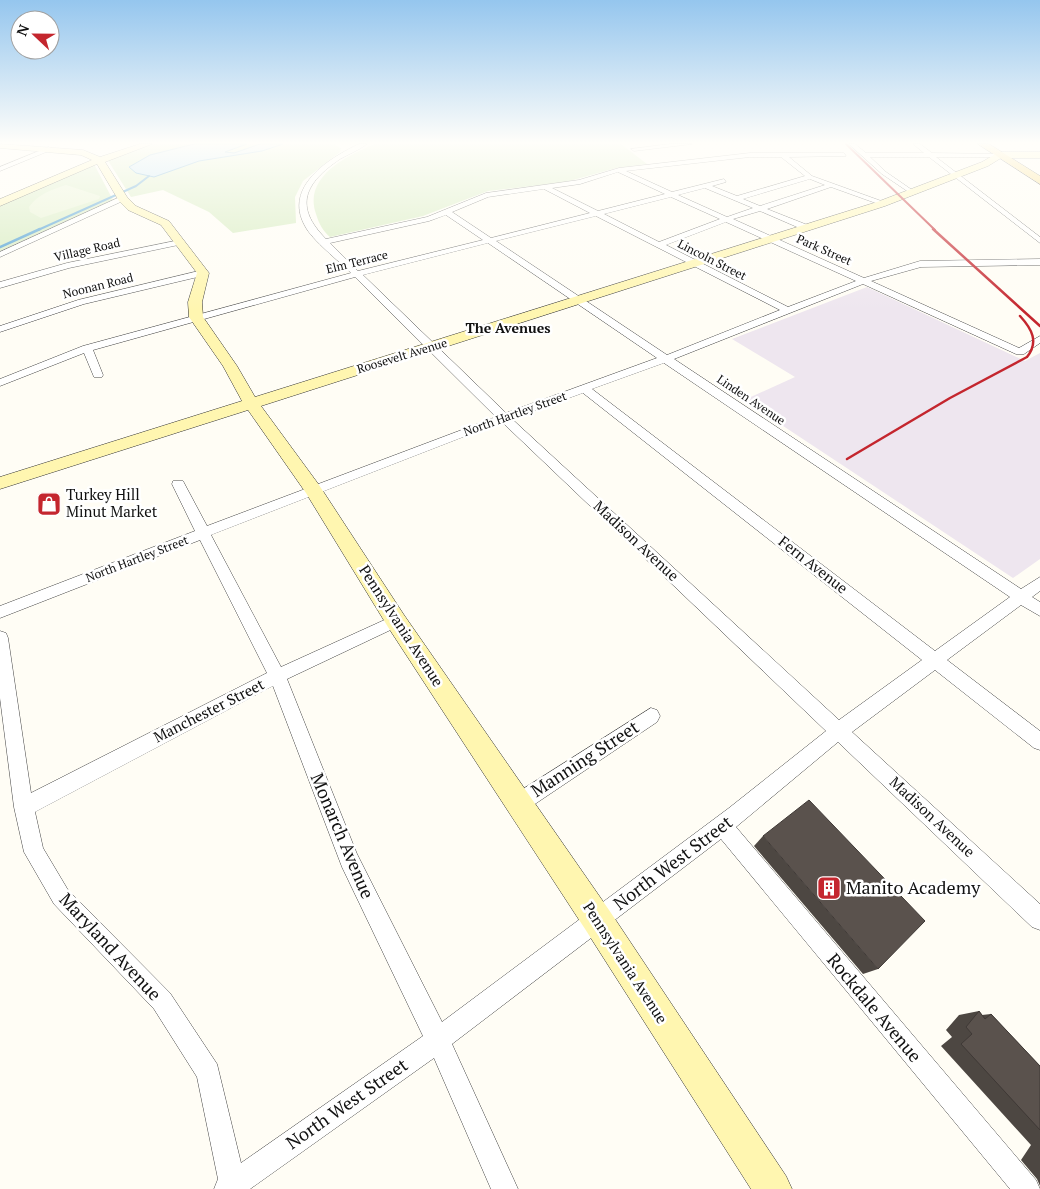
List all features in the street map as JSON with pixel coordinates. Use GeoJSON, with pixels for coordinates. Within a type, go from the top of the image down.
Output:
{"type":"FeatureCollection","features":[{"type":"Feature","properties":{"kind":"street"},"geometry":{"type":"LineString","coordinates":[[0,255],[112,199]]}},
{"type":"Feature","properties":{"kind":"street"},"geometry":{"type":"LineString","coordinates":[[125,199],[132,208],[165,223],[203,273],[195,302],[196,317]]}},
{"type":"Feature","properties":{"kind":"street","name":"Madison Avenue"},"geometry":{"type":"LineString","coordinates":[[305,199],[303,218],[324,242],[504,419],[840,730],[1040,919]]}},
{"type":"Feature","properties":{"kind":"street"},"geometry":{"type":"LineString","coordinates":[[324,242],[429,219],[476,199]]}},
{"type":"Feature","properties":{"kind":"street","name":"Lincoln Street"},"geometry":{"type":"LineString","coordinates":[[570,199],[658,246],[789,311]]}},
{"type":"Feature","properties":{"kind":"street","name":"Elm Terrace"},"geometry":{"type":"LineString","coordinates":[[0,383],[28,370],[87,348],[196,317],[646,199]]}},
{"type":"Feature","properties":{"kind":"street","name":"Park Street"},"geometry":{"type":"LineString","coordinates":[[688,199],[709,207],[727,219],[1020,352],[1040,339]]}},
{"type":"Feature","properties":{"kind":"street"},"geometry":{"type":"LineString","coordinates":[[721,204],[735,199]]}},
{"type":"Feature","properties":{"kind":"street"},"geometry":{"type":"LineString","coordinates":[[738,199],[807,228]]}},
{"type":"Feature","properties":{"kind":"street"},"geometry":{"type":"LineString","coordinates":[[658,246],[727,219],[790,199]]}},
{"type":"Feature","properties":{"kind":"street"},"geometry":{"type":"LineString","coordinates":[[869,199],[881,204]]}},
{"type":"Feature","properties":{"kind":"street","name":"Roosevelt Avenue"},"geometry":{"type":"LineString","coordinates":[[0,483],[894,199]]}},
{"type":"Feature","properties":{"kind":"street"},"geometry":{"type":"LineString","coordinates":[[987,199],[1040,241]]}},
{"type":"Feature","properties":{"kind":"street","name":"Linden Avenue"},"geometry":{"type":"LineString","coordinates":[[447,212],[1040,610]]}},
{"type":"Feature","properties":{"kind":"street","name":"Village Road"},"geometry":{"type":"LineString","coordinates":[[0,285],[67,266],[180,242]]}},
{"type":"Feature","properties":{"kind":"street","name":"North Hartley Street"},"geometry":{"type":"LineString","coordinates":[[0,612],[313,490],[665,359],[863,281],[920,264],[1040,262]]}},
{"type":"Feature","properties":{"kind":"street","name":"Noonan Road"},"geometry":{"type":"LineString","coordinates":[[0,329],[81,302],[203,273]]}},
{"type":"Feature","properties":{"kind":"street","name":"Pennsylvania Avenue"},"geometry":{"type":"LineString","coordinates":[[196,317],[230,366],[252,404],[313,490],[396,621],[598,921],[773,1189]]}},
{"type":"Feature","properties":{"kind":"street"},"geometry":{"type":"LineString","coordinates":[[87,348],[98,375]]}},
{"type":"Feature","properties":{"kind":"street","name":"Fern Avenue"},"geometry":{"type":"LineString","coordinates":[[585,389],[1040,742]]}},
{"type":"Feature","properties":{"kind":"street","name":"Monarch Avenue"},"geometry":{"type":"LineString","coordinates":[[178,484],[277,676],[349,860],[438,1040],[505,1189]]}},
{"type":"Feature","properties":{"kind":"street","name":"North West Street"},"geometry":{"type":"LineString","coordinates":[[231,1187],[438,1040],[598,921],[840,730],[1040,583]]}},
{"type":"Feature","properties":{"kind":"street","name":"Manchester Street"},"geometry":{"type":"LineString","coordinates":[[24,807],[277,676],[396,621]]}},
{"type":"Feature","properties":{"kind":"street","name":"Maryland Avenue"},"geometry":{"type":"LineString","coordinates":[[0,638],[24,807],[34,852],[61,897],[162,1001],[208,1073],[231,1187]]}},
{"type":"Feature","properties":{"kind":"street","name":"Manning Street"},"geometry":{"type":"LineString","coordinates":[[518,803],[651,716]]}},
{"type":"Feature","properties":{"kind":"street","name":"Rockdale Avenue"},"geometry":{"type":"LineString","coordinates":[[722,825],[1027,1189]]}},
{"type":"Feature","properties":{"kind":"shaded area"},"geometry":{"type":"Polygon","coordinates":[[[867,287],[1025,361],[1040,353],[1040,559],[1013,578],[744,400],[795,377],[732,339],[867,287]]]}},
{"type":"Feature","properties":{"kind":"green space"},"geometry":{"type":"Polygon","coordinates":[[[13,199],[113,200],[0,251],[0,205],[13,199]]]}},
{"type":"Feature","properties":{"kind":"green space"},"geometry":{"type":"Polygon","coordinates":[[[36,199],[98,199],[41,218],[30,212],[29,207],[36,199]]]}},
{"type":"Feature","properties":{"kind":"green space"},"geometry":{"type":"Polygon","coordinates":[[[183,199],[295,199],[296,223],[233,233],[209,212],[183,199]]]}},
{"type":"Feature","properties":{"kind":"green space"},"geometry":{"type":"Polygon","coordinates":[[[314,199],[466,199],[423,216],[330,237],[318,221],[314,199]]]}},
{"type":"Feature","properties":{"kind":"building","name":"Manito Academy"},"geometry":{"type":"Polygon","coordinates":[[[809,800],[925,921],[878,969],[763,836],[809,800]]]}},
{"type":"Feature","properties":{"kind":"building"},"geometry":{"type":"Polygon","coordinates":[[[979,1011],[985,1019],[991,1014],[1040,1066],[1040,1130],[961,1044],[972,1034],[966,1027],[979,1011]]]}},
{"type":"Feature","properties":{"kind":"waterway"},"geometry":{"type":"LineString","coordinates":[[38,230],[106,199]]}},
{"type":"Feature","properties":{"kind":"waterway"},"geometry":{"type":"LineString","coordinates":[[0,247],[40,229]]}},
{"type":"Feature","properties":{"kind":"railway"},"geometry":{"type":"LineString","coordinates":[[903,199],[935,230]]}},
{"type":"Feature","properties":{"kind":"railway"},"geometry":{"type":"LineString","coordinates":[[933,229],[1040,326]]}},
{"type":"Feature","properties":{"kind":"railway"},"geometry":{"type":"LineString","coordinates":[[847,459],[950,398],[1027,357],[1033,346],[1033,341],[1031,331],[1020,316]]}},
{"type":"Feature","properties":{"kind":"place","name":"Turkey Hill Minut Market"},"geometry":{"type":"Point","coordinates":[49,504]}},
{"type":"Feature","properties":{"kind":"place","name":"Manito Academy"},"geometry":{"type":"Point","coordinates":[829,888]}},
{"type":"Feature","properties":{"kind":"district","name":"The Avenues"},"geometry":{"type":"Point","coordinates":[508,328]}}]}
